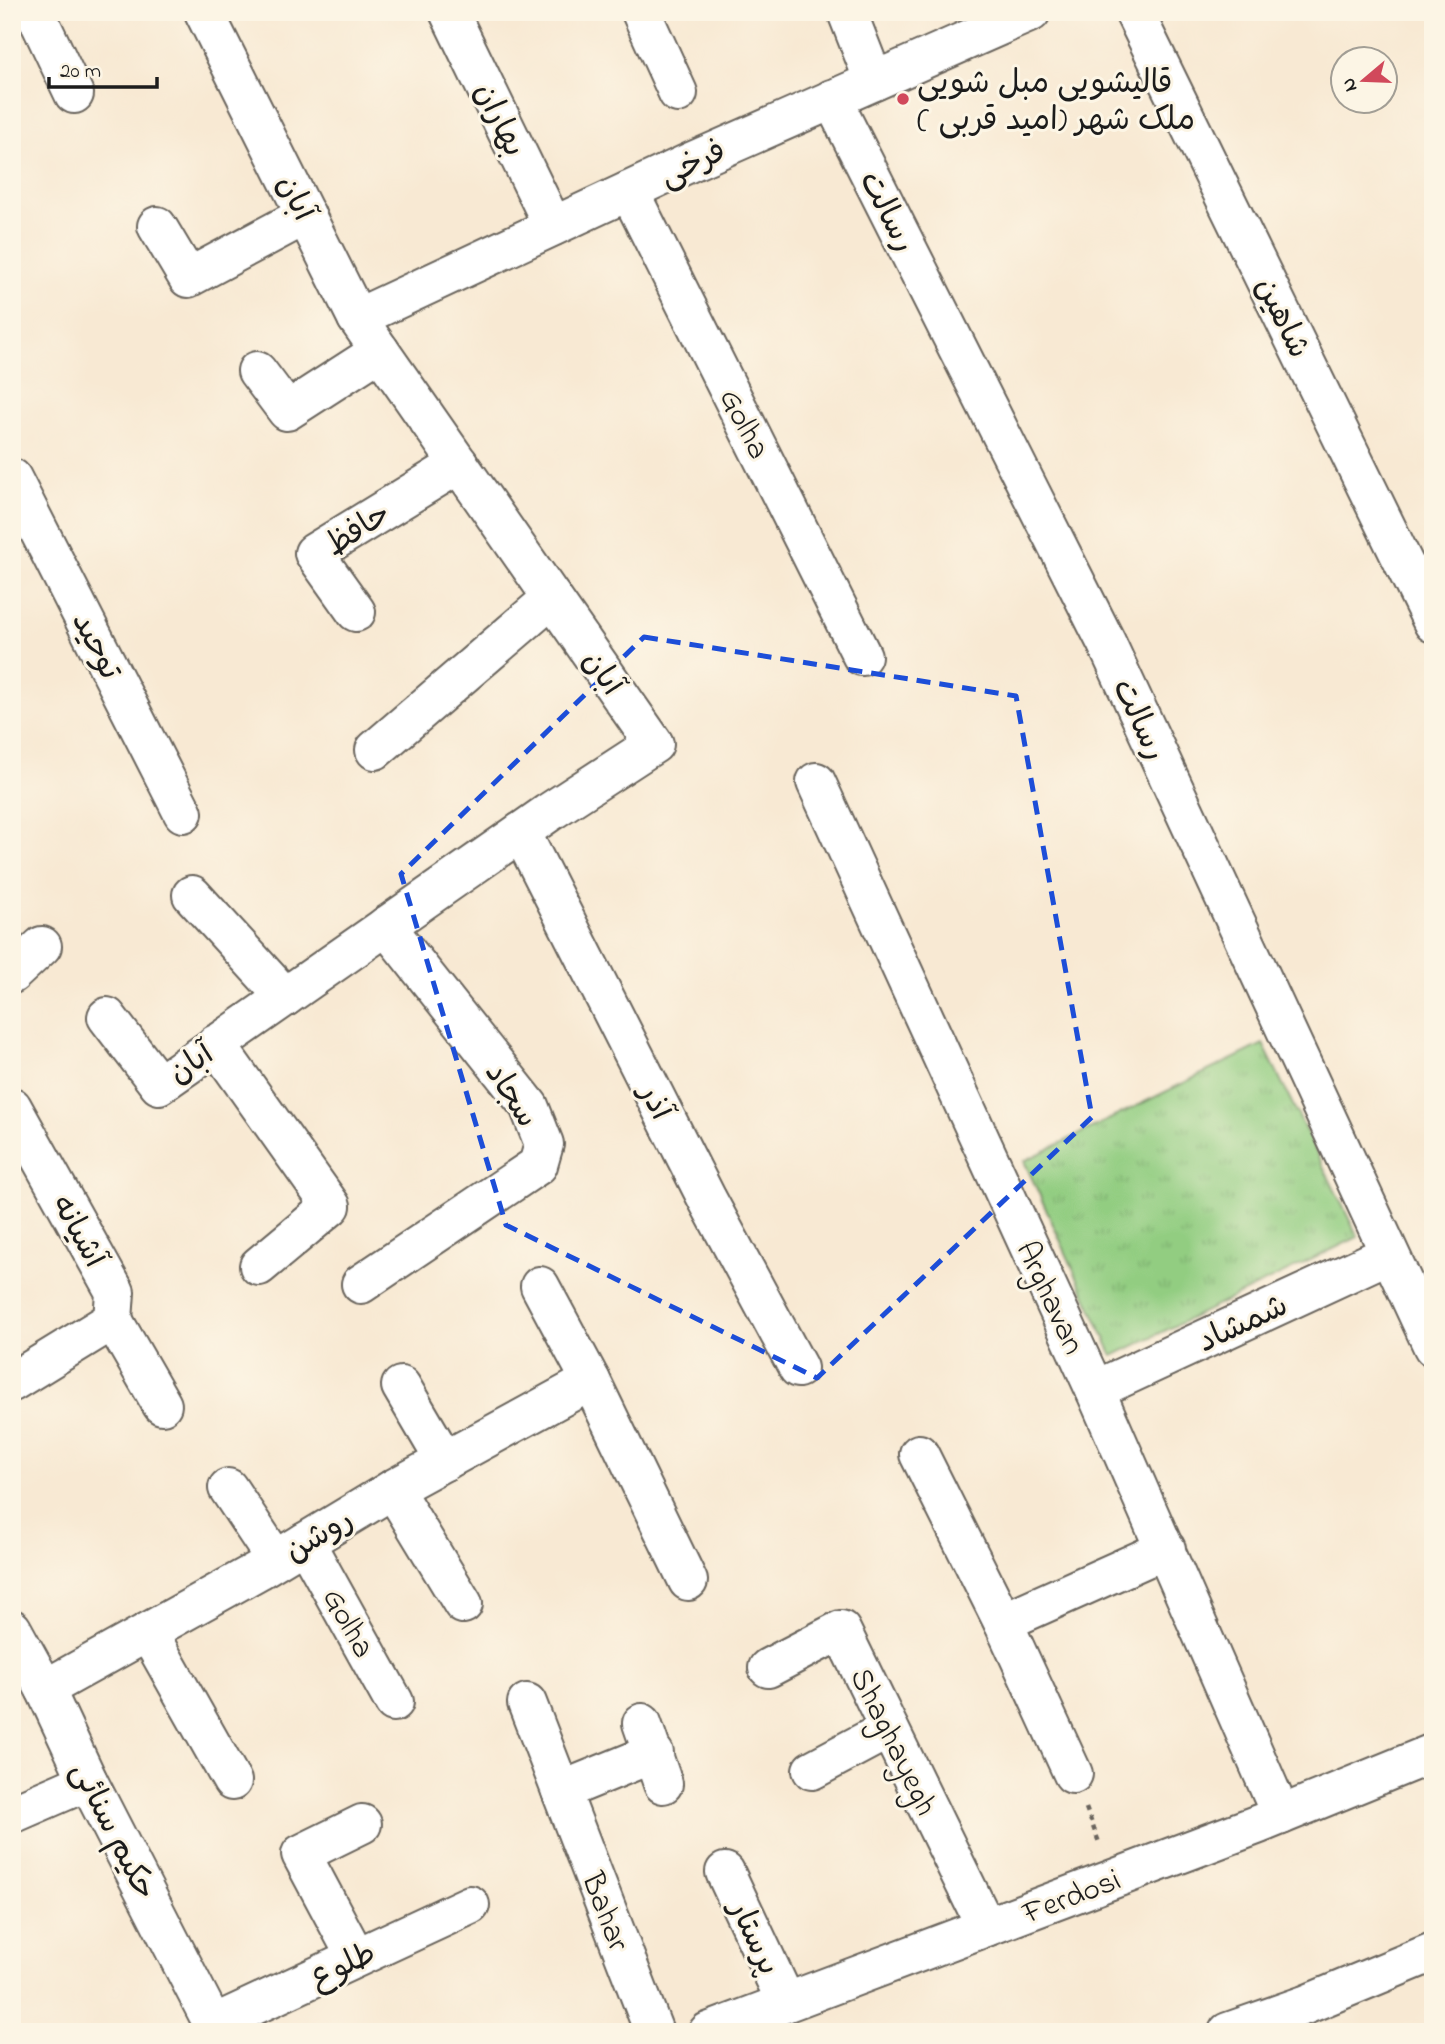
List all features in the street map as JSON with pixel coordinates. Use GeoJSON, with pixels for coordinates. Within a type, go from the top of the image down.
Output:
{"type":"FeatureCollection","features":[{"type":"Feature","properties":{"kind":"street"},"geometry":{"type":"LineString","coordinates":[[35,12],[74,94]]}},
{"type":"Feature","properties":{"kind":"street","name":"آبان"},"geometry":{"type":"LineString","coordinates":[[107,1017],[159,1085],[521,832],[654,744],[357,318],[204,12]]}},
{"type":"Feature","properties":{"kind":"street","name":"بهاران"},"geometry":{"type":"LineString","coordinates":[[449,12],[553,226]]}},
{"type":"Feature","properties":{"kind":"street"},"geometry":{"type":"LineString","coordinates":[[640,12],[678,93]]}},
{"type":"Feature","properties":{"kind":"street"},"geometry":{"type":"LineString","coordinates":[[847,12],[874,81]]}},
{"type":"Feature","properties":{"kind":"street","name":"فرخی"},"geometry":{"type":"LineString","coordinates":[[357,318],[629,191],[1031,12]]}},
{"type":"Feature","properties":{"kind":"street","name":"شاهین"},"geometry":{"type":"LineString","coordinates":[[1135,12],[1433,623]]}},
{"type":"Feature","properties":{"kind":"street","name":"رسالت"},"geometry":{"type":"LineString","coordinates":[[832,99],[1106,642],[1433,1347]]}},
{"type":"Feature","properties":{"kind":"street","name":"Golha"},"geometry":{"type":"LineString","coordinates":[[629,191],[862,656]]}},
{"type":"Feature","properties":{"kind":"street"},"geometry":{"type":"LineString","coordinates":[[157,226],[188,278],[306,215]]}},
{"type":"Feature","properties":{"kind":"street"},"geometry":{"type":"LineString","coordinates":[[257,371],[287,411],[380,351]]}},
{"type":"Feature","properties":{"kind":"street","name":"حافظ"},"geometry":{"type":"LineString","coordinates":[[356,611],[314,553],[459,464]]}},
{"type":"Feature","properties":{"kind":"street","name":"توحید"},"geometry":{"type":"LineString","coordinates":[[12,478],[184,813]]}},
{"type":"Feature","properties":{"kind":"street"},"geometry":{"type":"LineString","coordinates":[[376,750],[552,597]]}},
{"type":"Feature","properties":{"kind":"street","name":"Arghavan"},"geometry":{"type":"LineString","coordinates":[[816,782],[1095,1390],[1281,1815]]}},
{"type":"Feature","properties":{"kind":"street","name":"آذر"},"geometry":{"type":"LineString","coordinates":[[521,832],[707,1199],[798,1368]]}},
{"type":"Feature","properties":{"kind":"street"},"geometry":{"type":"LineString","coordinates":[[192,895],[285,997]]}},
{"type":"Feature","properties":{"kind":"street","name":"سجاد"},"geometry":{"type":"LineString","coordinates":[[361,1284],[538,1165],[544,1144],[529,1106],[386,926]]}},
{"type":"Feature","properties":{"kind":"street"},"geometry":{"type":"LineString","coordinates":[[12,974],[42,946]]}},
{"type":"Feature","properties":{"kind":"street"},"geometry":{"type":"LineString","coordinates":[[216,1044],[331,1206],[259,1266]]}},
{"type":"Feature","properties":{"kind":"street","name":"آشیانه"},"geometry":{"type":"LineString","coordinates":[[12,1107],[114,1292],[113,1320]]}},
{"type":"Feature","properties":{"kind":"street","name":"شمشاد"},"geometry":{"type":"LineString","coordinates":[[1095,1390],[1389,1254]]}},
{"type":"Feature","properties":{"kind":"street"},"geometry":{"type":"LineString","coordinates":[[540,1286],[591,1381],[688,1581]]}},
{"type":"Feature","properties":{"kind":"street"},"geometry":{"type":"LineString","coordinates":[[12,1382],[113,1320],[162,1405]]}},
{"type":"Feature","properties":{"kind":"street","name":"روشن"},"geometry":{"type":"LineString","coordinates":[[45,1689],[393,1489],[591,1381]]}},
{"type":"Feature","properties":{"kind":"street"},"geometry":{"type":"LineString","coordinates":[[401,1385],[445,1461]]}},
{"type":"Feature","properties":{"kind":"street"},"geometry":{"type":"LineString","coordinates":[[919,1454],[1003,1622],[1073,1774]]}},
{"type":"Feature","properties":{"kind":"street","name":"Golha"},"geometry":{"type":"LineString","coordinates":[[229,1488],[290,1550],[394,1702]]}},
{"type":"Feature","properties":{"kind":"street"},"geometry":{"type":"LineString","coordinates":[[393,1489],[463,1604]]}},
{"type":"Feature","properties":{"kind":"street"},"geometry":{"type":"LineString","coordinates":[[1003,1622],[1166,1549]]}},
{"type":"Feature","properties":{"kind":"street","name":"حکیم سنائی"},"geometry":{"type":"LineString","coordinates":[[12,1629],[45,1689],[88,1781],[215,2028]]}},
{"type":"Feature","properties":{"kind":"street","name":"Shaghayegh"},"geometry":{"type":"LineString","coordinates":[[768,1668],[841,1630],[986,1927]]}},
{"type":"Feature","properties":{"kind":"street"},"geometry":{"type":"LineString","coordinates":[[148,1632],[232,1781]]}},
{"type":"Feature","properties":{"kind":"street","name":"Bahar"},"geometry":{"type":"LineString","coordinates":[[527,1703],[654,2032]]}},
{"type":"Feature","properties":{"kind":"street"},"geometry":{"type":"LineString","coordinates":[[812,1770],[889,1729]]}},
{"type":"Feature","properties":{"kind":"street"},"geometry":{"type":"LineString","coordinates":[[561,1791],[653,1753]]}},
{"type":"Feature","properties":{"kind":"street","name":"Ferdosi"},"geometry":{"type":"LineString","coordinates":[[708,2032],[1281,1815],[1433,1753]]}},
{"type":"Feature","properties":{"kind":"street"},"geometry":{"type":"LineString","coordinates":[[12,1814],[88,1781]]}},
{"type":"Feature","properties":{"kind":"street"},"geometry":{"type":"LineString","coordinates":[[356,1957],[301,1854],[362,1824]]}},
{"type":"Feature","properties":{"kind":"street","name":"پرستار"},"geometry":{"type":"LineString","coordinates":[[725,1872],[786,2002]]}},
{"type":"Feature","properties":{"kind":"street","name":"طلوع"},"geometry":{"type":"LineString","coordinates":[[215,2028],[356,1957],[470,1906]]}},
{"type":"Feature","properties":{"kind":"street"},"geometry":{"type":"LineString","coordinates":[[1228,2032],[1310,2019],[1433,1952]]}},
{"type":"Feature","properties":{"kind":"path"},"geometry":{"type":"LineString","coordinates":[[1073,1774],[1112,1879]]}},
{"type":"Feature","properties":{"kind":"highlighted area"},"geometry":{"type":"Polygon","coordinates":[[[644,637],[1016,696],[1092,1117],[817,1378],[506,1225],[401,874],[644,637]]]}},
{"type":"Feature","properties":{"kind":"green space"},"geometry":{"type":"Polygon","coordinates":[[[1263,1044],[1358,1237],[1113,1356],[1024,1161],[1263,1044]]]}},
{"type":"Feature","properties":{"kind":"place","name":"قالیشویی مبل شویی ملک شهر (امید قربی )"},"geometry":{"type":"Point","coordinates":[903,99]}}]}
